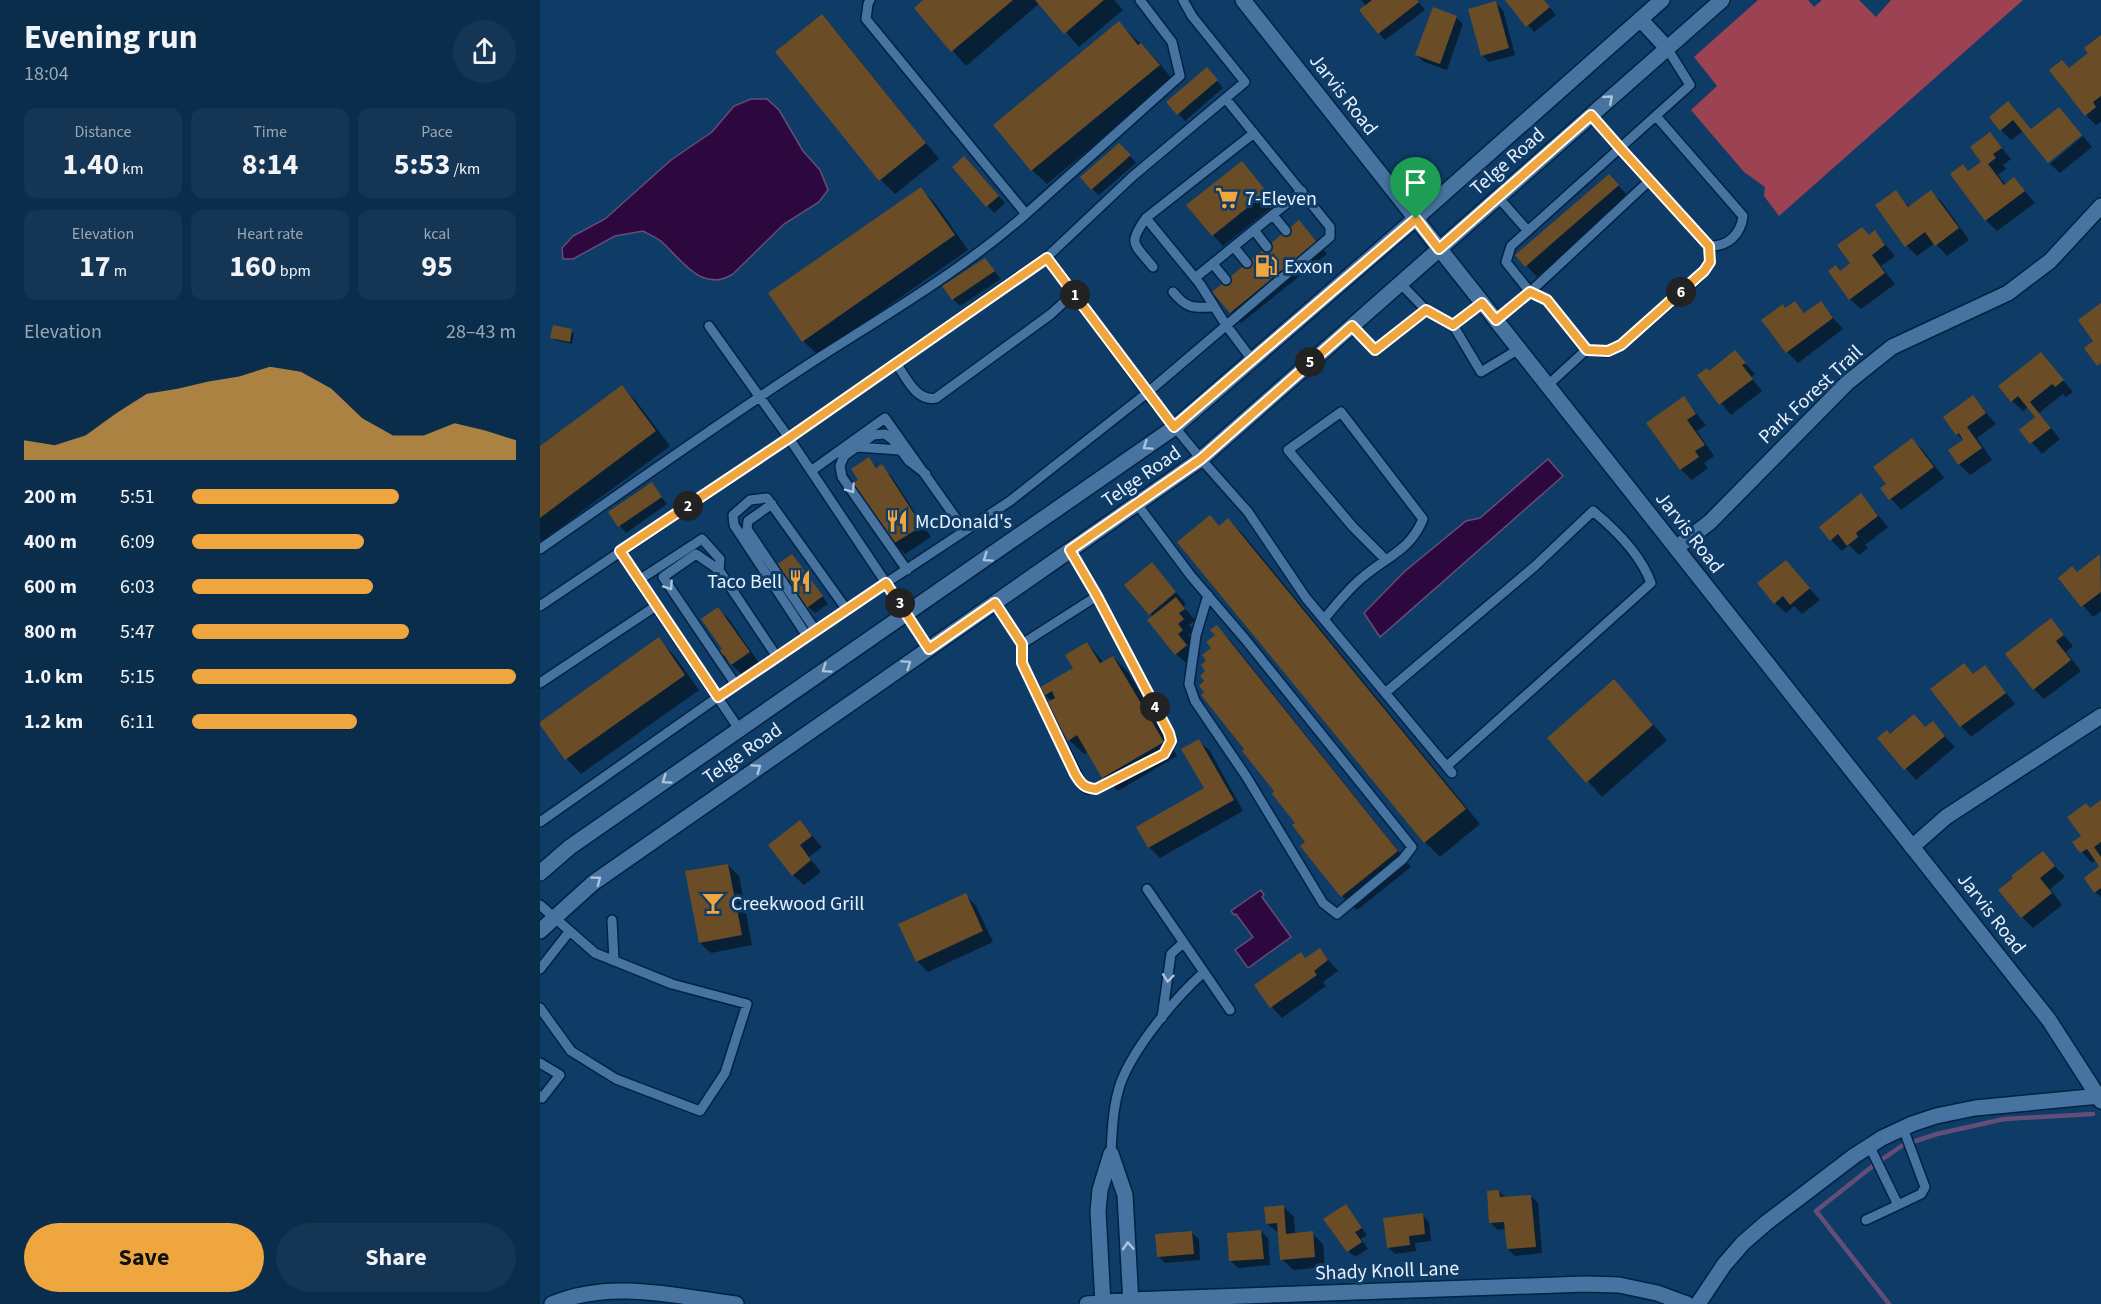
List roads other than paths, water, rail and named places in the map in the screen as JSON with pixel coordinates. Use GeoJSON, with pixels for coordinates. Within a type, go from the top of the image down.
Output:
{"type":"FeatureCollection","features":[{"type":"Feature","properties":{"kind":"street","name":"Jarvis Road"},"geometry":{"type":"LineString","coordinates":[[1243,0],[2049,1020],[2100,1098],[1975,1108],[1936,1116],[1903,1128],[1869,1145],[1743,1243],[1724,1265],[1698,1304]]}},
{"type":"Feature","properties":{"kind":"street","name":"Telge Road"},"geometry":{"type":"LineString","coordinates":[[540,873],[570,846],[1174,427],[1416,219],[1662,0]]}},
{"type":"Feature","properties":{"kind":"street","name":"Telge Road"},"geometry":{"type":"LineString","coordinates":[[540,930],[593,883],[1201,459],[1722,0]]}},
{"type":"Feature","properties":{"kind":"street"},"geometry":{"type":"LineString","coordinates":[[1640,19],[1667,48]]}},
{"type":"Feature","properties":{"kind":"street","name":"Park Forest Trail"},"geometry":{"type":"LineString","coordinates":[[1676,548],[1710,522],[1847,383],[1892,347],[2008,293],[2050,261],[2101,206]]}},
{"type":"Feature","properties":{"kind":"street"},"geometry":{"type":"LineString","coordinates":[[1912,847],[1946,817],[2101,716]]}},
{"type":"Feature","properties":{"kind":"street"},"geometry":{"type":"LineString","coordinates":[[1110,1154],[1125,1195],[1130,1302]]}},
{"type":"Feature","properties":{"kind":"street"},"geometry":{"type":"LineString","coordinates":[[1103,1303],[1098,1211],[1100,1190],[1110,1154]]}},
{"type":"Feature","properties":{"kind":"street","name":"Shady Knoll Lane"},"geometry":{"type":"LineString","coordinates":[[1087,1304],[1585,1284],[1619,1285],[1657,1293],[1687,1304]]}},
{"type":"Feature","properties":{"kind":"street"},"geometry":{"type":"LineString","coordinates":[[552,1304],[581,1294],[623,1290],[736,1304]]}},
{"type":"Feature","properties":{"kind":"lane"},"geometry":{"type":"LineString","coordinates":[[870,0],[866,19],[1026,214]]}},
{"type":"Feature","properties":{"kind":"lane"},"geometry":{"type":"LineString","coordinates":[[540,549],[759,397],[956,268],[1004,233],[1180,76],[1172,42],[1140,0]]}},
{"type":"Feature","properties":{"kind":"lane"},"geometry":{"type":"LineString","coordinates":[[540,592],[543,603],[789,438],[1047,258],[1133,176],[1245,82],[1192,16],[1184,0]]}},
{"type":"Feature","properties":{"kind":"lane"},"geometry":{"type":"LineString","coordinates":[[1587,350],[1547,300],[1530,292],[1506,262],[1510,246],[1690,85],[1667,48]]}},
{"type":"Feature","properties":{"kind":"lane"},"geometry":{"type":"LineString","coordinates":[[540,822],[718,697],[1010,501],[1147,393],[1226,325],[1246,304],[1330,237],[1330,227],[1226,99]]}},
{"type":"Feature","properties":{"kind":"lane"},"geometry":{"type":"LineString","coordinates":[[1548,385],[1587,350],[1608,351],[1621,345],[1704,271],[1710,262],[1709,246],[1591,115]]}},
{"type":"Feature","properties":{"kind":"lane"},"geometry":{"type":"LineString","coordinates":[[1656,116],[1743,216],[1742,228],[1730,242],[1709,246]]}},
{"type":"Feature","properties":{"kind":"lane"},"geometry":{"type":"LineString","coordinates":[[1153,267],[1135,244],[1134,235],[1146,218],[1254,133]]}},
{"type":"Feature","properties":{"kind":"lane"},"geometry":{"type":"LineString","coordinates":[[1496,320],[1530,292],[1649,181]]}},
{"type":"Feature","properties":{"kind":"lane"},"geometry":{"type":"LineString","coordinates":[[1195,278],[1302,191]]}},
{"type":"Feature","properties":{"kind":"lane"},"geometry":{"type":"LineString","coordinates":[[1498,196],[1528,231]]}},
{"type":"Feature","properties":{"kind":"lane"},"geometry":{"type":"LineString","coordinates":[[1273,214],[1286,231]]}},
{"type":"Feature","properties":{"kind":"lane"},"geometry":{"type":"LineString","coordinates":[[1146,218],[1195,278],[1226,325],[1253,360]]}},
{"type":"Feature","properties":{"kind":"lane"},"geometry":{"type":"LineString","coordinates":[[1254,230],[1267,247]]}},
{"type":"Feature","properties":{"kind":"lane"},"geometry":{"type":"LineString","coordinates":[[1234,247],[1247,263]]}},
{"type":"Feature","properties":{"kind":"lane"},"geometry":{"type":"LineString","coordinates":[[1047,258],[1147,393],[1248,512],[1300,589],[1324,619],[1385,693],[1449,770],[1651,583],[1644,568],[1615,529],[1593,511],[1535,566],[1385,693]]}},
{"type":"Feature","properties":{"kind":"lane"},"geometry":{"type":"LineString","coordinates":[[1213,264],[1226,280]]}},
{"type":"Feature","properties":{"kind":"lane"},"geometry":{"type":"LineString","coordinates":[[1400,283],[1426,310],[1453,325],[1481,372],[1519,349]]}},
{"type":"Feature","properties":{"kind":"lane"},"geometry":{"type":"LineString","coordinates":[[1173,292],[1192,308],[1214,307]]}},
{"type":"Feature","properties":{"kind":"lane"},"geometry":{"type":"LineString","coordinates":[[896,363],[919,396],[927,400],[936,398],[1051,314],[1074,294]]}},
{"type":"Feature","properties":{"kind":"lane"},"geometry":{"type":"LineString","coordinates":[[1453,325],[1482,303]]}},
{"type":"Feature","properties":{"kind":"lane"},"geometry":{"type":"LineString","coordinates":[[1352,326],[1375,350],[1426,310]]}},
{"type":"Feature","properties":{"kind":"lane"},"geometry":{"type":"LineString","coordinates":[[709,326],[789,438],[929,649]]}},
{"type":"Feature","properties":{"kind":"lane"},"geometry":{"type":"LineString","coordinates":[[1324,619],[1361,578],[1385,559],[1407,546],[1417,534],[1423,519],[1341,412],[1288,450],[1353,527],[1385,559]]}},
{"type":"Feature","properties":{"kind":"lane"},"geometry":{"type":"LineString","coordinates":[[811,471],[885,418],[965,531]]}},
{"type":"Feature","properties":{"kind":"lane"},"geometry":{"type":"LineString","coordinates":[[907,570],[842,477],[840,466],[844,456],[873,435],[885,434],[893,440],[909,461],[926,474]]}},
{"type":"Feature","properties":{"kind":"lane"},"geometry":{"type":"LineString","coordinates":[[857,447],[900,450]]}},
{"type":"Feature","properties":{"kind":"lane"},"geometry":{"type":"LineString","coordinates":[[770,501],[750,500],[733,515],[734,525],[812,634]]}},
{"type":"Feature","properties":{"kind":"lane"},"geometry":{"type":"LineString","coordinates":[[770,501],[847,610]]}},
{"type":"Feature","properties":{"kind":"lane"},"geometry":{"type":"LineString","coordinates":[[770,501],[748,521],[747,529],[812,634]]}},
{"type":"Feature","properties":{"kind":"lane"},"geometry":{"type":"LineString","coordinates":[[1137,504],[1191,576],[1208,595],[1245,639],[1412,847],[1403,859],[1337,914],[1323,903],[1246,776],[1195,701],[1189,684],[1196,635],[1208,595]]}},
{"type":"Feature","properties":{"kind":"lane"},"geometry":{"type":"LineString","coordinates":[[639,580],[702,538],[720,559],[719,570]]}},
{"type":"Feature","properties":{"kind":"lane"},"geometry":{"type":"LineString","coordinates":[[995,603],[1022,644],[1022,663],[1082,785],[1088,789],[1096,789],[1164,754],[1171,741],[1169,733],[1097,596],[1070,550]]}},
{"type":"Feature","properties":{"kind":"lane"},"geometry":{"type":"LineString","coordinates":[[620,551],[739,729]]}},
{"type":"Feature","properties":{"kind":"lane"},"geometry":{"type":"LineString","coordinates":[[736,685],[663,577],[696,554],[719,570],[777,657]]}},
{"type":"Feature","properties":{"kind":"lane"},"geometry":{"type":"LineString","coordinates":[[1022,644],[1097,596]]}},
{"type":"Feature","properties":{"kind":"lane"},"geometry":{"type":"LineString","coordinates":[[540,683],[656,606]]}},
{"type":"Feature","properties":{"kind":"lane"},"geometry":{"type":"LineString","coordinates":[[1147,889],[1230,1010]]}},
{"type":"Feature","properties":{"kind":"lane"},"geometry":{"type":"LineString","coordinates":[[540,905],[594,953],[672,984],[747,1004],[725,1073],[700,1111],[616,1079],[571,1051],[540,1008]]}},
{"type":"Feature","properties":{"kind":"lane"},"geometry":{"type":"LineString","coordinates":[[612,920],[614,961]]}},
{"type":"Feature","properties":{"kind":"lane"},"geometry":{"type":"LineString","coordinates":[[540,969],[569,932]]}},
{"type":"Feature","properties":{"kind":"lane"},"geometry":{"type":"LineString","coordinates":[[1162,1019],[1171,954],[1183,943]]}},
{"type":"Feature","properties":{"kind":"lane"},"geometry":{"type":"LineString","coordinates":[[1110,1154],[1114,1111],[1122,1082],[1140,1048],[1186,988],[1204,972]]}},
{"type":"Feature","properties":{"kind":"lane"},"geometry":{"type":"LineString","coordinates":[[540,1063],[560,1075],[542,1098],[540,1096]]}},
{"type":"Feature","properties":{"kind":"lane"},"geometry":{"type":"LineString","coordinates":[[1866,1220],[1921,1194],[1925,1187],[1903,1128]]}},
{"type":"Feature","properties":{"kind":"lane"},"geometry":{"type":"LineString","coordinates":[[1869,1145],[1898,1205]]}},
{"type":"Feature","properties":{"kind":"waterway"},"geometry":{"type":"LineString","coordinates":[[1889,1304],[1816,1211],[1903,1145],[1937,1134],[2004,1119],[2093,1114]]}},
{"type":"Feature","properties":{"kind":"place","name":"7-Eleven"},"geometry":{"type":"Point","coordinates":[1227,198]}},
{"type":"Feature","properties":{"kind":"place","name":"Exxon"},"geometry":{"type":"Point","coordinates":[1266,266]}},
{"type":"Feature","properties":{"kind":"place","name":"McDonald's"},"geometry":{"type":"Point","coordinates":[897,521]}},
{"type":"Feature","properties":{"kind":"place","name":"Taco Bell"},"geometry":{"type":"Point","coordinates":[800,581]}},
{"type":"Feature","properties":{"kind":"place","name":"Creekwood Grill"},"geometry":{"type":"Point","coordinates":[713,903]}}]}
